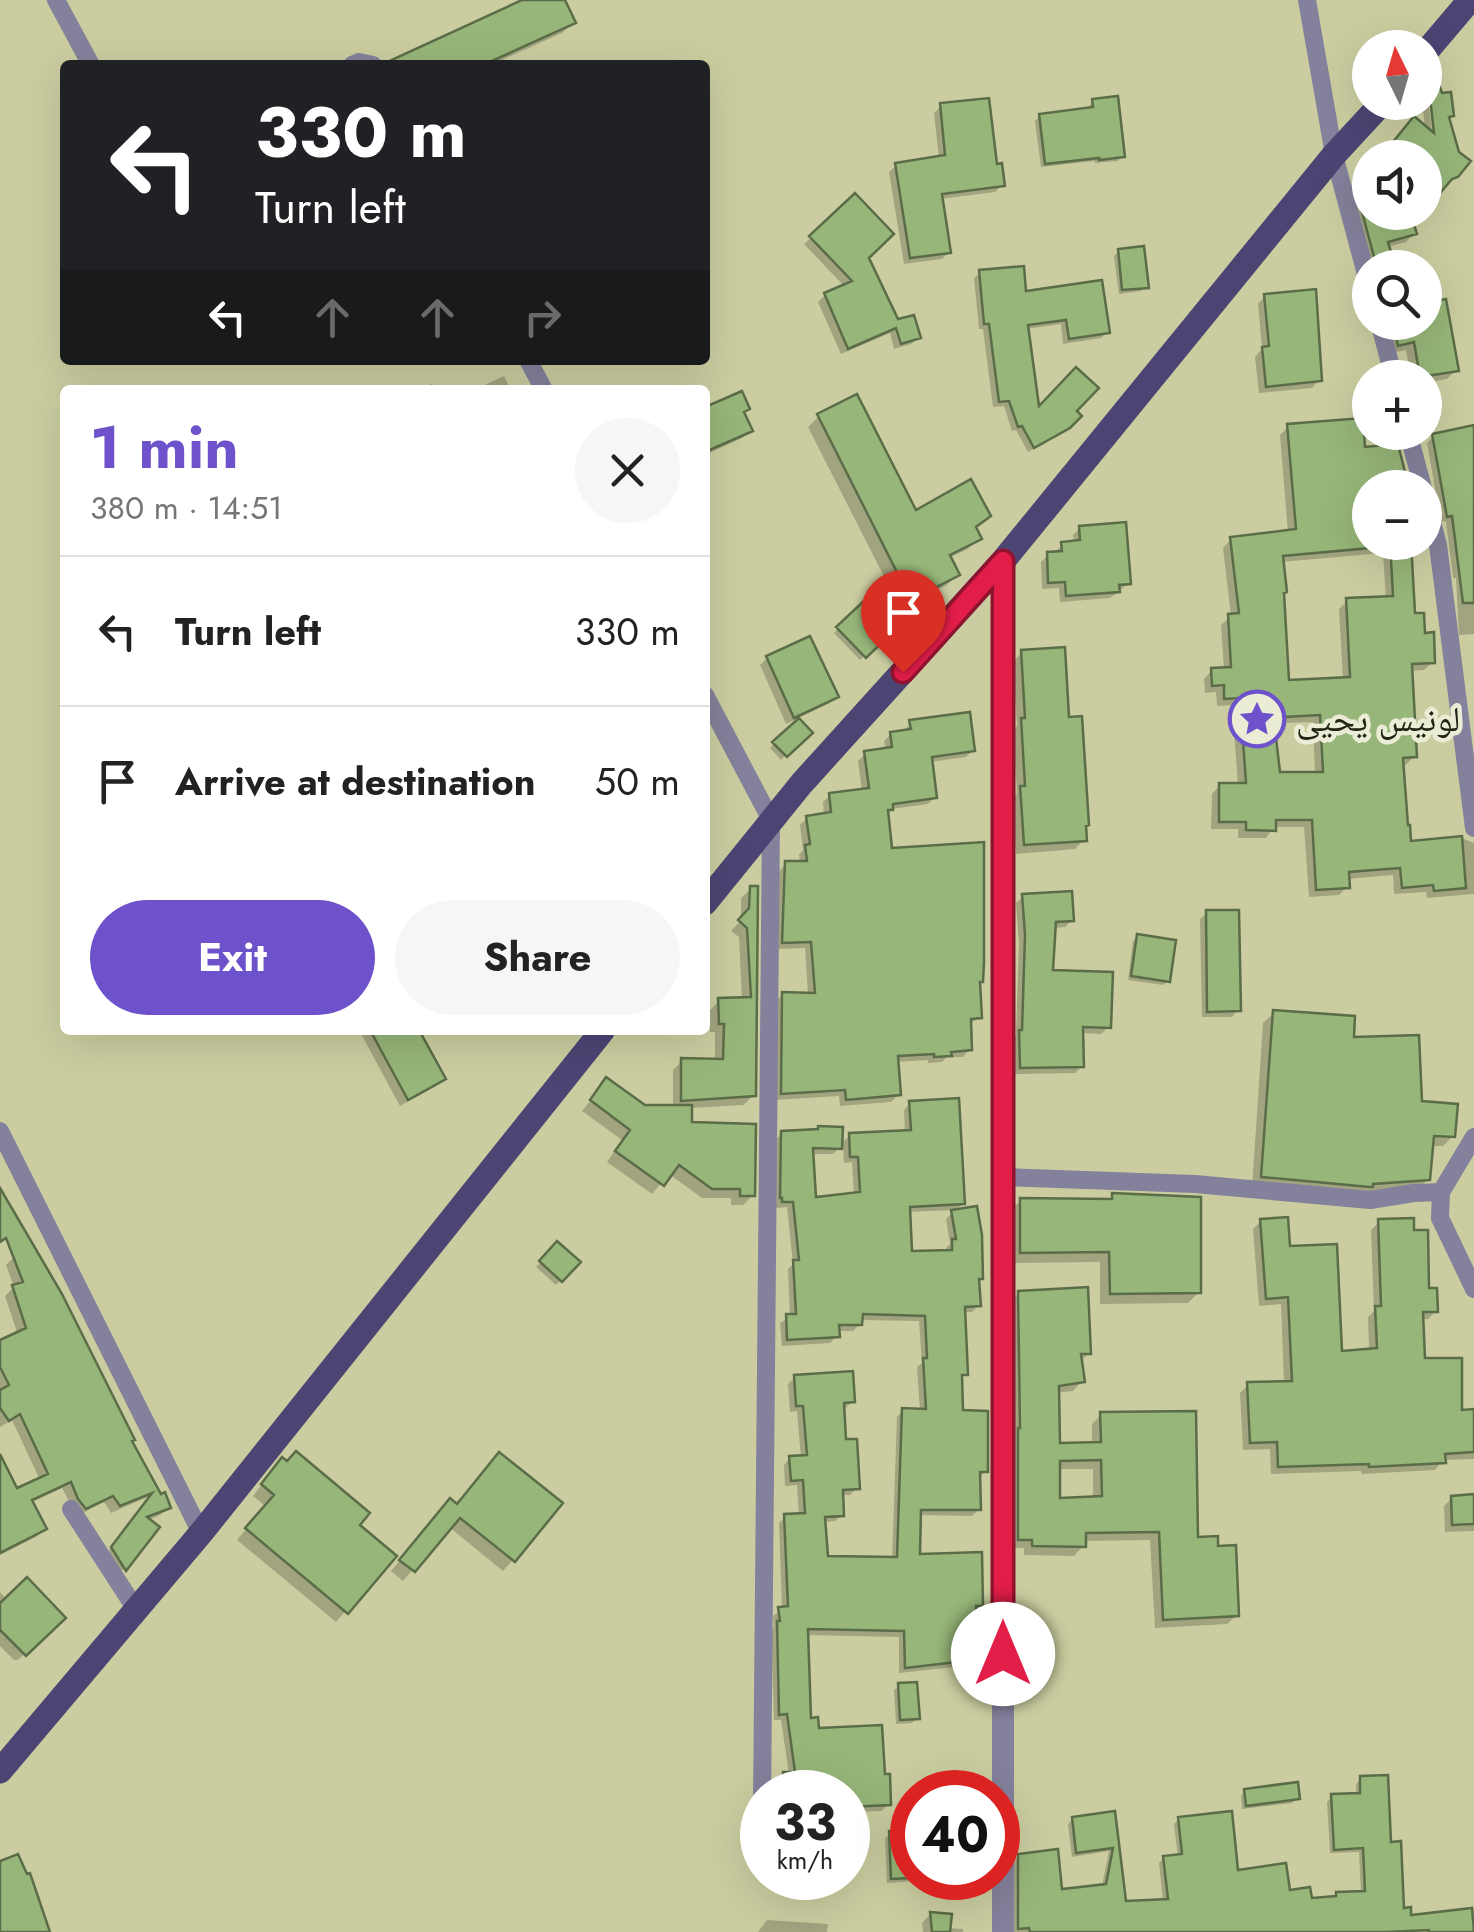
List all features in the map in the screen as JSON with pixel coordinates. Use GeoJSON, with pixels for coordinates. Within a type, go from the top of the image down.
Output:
{"type":"FeatureCollection","features":[{"type":"Feature","properties":{"kind":"main road"},"geometry":{"type":"LineString","coordinates":[[1442,32],[1470,0]]}},
{"type":"Feature","properties":{"kind":"main road"},"geometry":{"type":"LineString","coordinates":[[710,897],[771,820],[1003,561],[1365,120]]}},
{"type":"Feature","properties":{"kind":"main road"},"geometry":{"type":"LineString","coordinates":[[0,1771],[201,1533],[599,1035]]}},
{"type":"Feature","properties":{"kind":"street"},"geometry":{"type":"LineString","coordinates":[[56,0],[89,60]]}},
{"type":"Feature","properties":{"kind":"street"},"geometry":{"type":"LineString","coordinates":[[1307,0],[1334,154],[1360,250]]}},
{"type":"Feature","properties":{"kind":"street"},"geometry":{"type":"LineString","coordinates":[[1440,560],[1474,828]]}},
{"type":"Feature","properties":{"kind":"street"},"geometry":{"type":"LineString","coordinates":[[1003,561],[1003,1932]]}},
{"type":"Feature","properties":{"kind":"street"},"geometry":{"type":"LineString","coordinates":[[710,704],[771,820],[762,1770]]}},
{"type":"Feature","properties":{"kind":"street"},"geometry":{"type":"LineString","coordinates":[[0,1131],[201,1533]]}},
{"type":"Feature","properties":{"kind":"street"},"geometry":{"type":"LineString","coordinates":[[1474,1137],[1441,1192],[1440,1218],[1474,1289]]}},
{"type":"Feature","properties":{"kind":"street"},"geometry":{"type":"LineString","coordinates":[[1004,1177],[1195,1184],[1370,1200],[1441,1192]]}},
{"type":"Feature","properties":{"kind":"street"},"geometry":{"type":"LineString","coordinates":[[71,1509],[136,1611]]}},
{"type":"Feature","properties":{"kind":"building"},"geometry":{"type":"Polygon","coordinates":[[[522,0],[565,0],[576,23],[494,60],[392,60],[522,0]]]}},
{"type":"Feature","properties":{"kind":"building"},"geometry":{"type":"Polygon","coordinates":[[[1451,92],[1454,116],[1449,117],[1459,152],[1471,161],[1442,191],[1442,140],[1395,140],[1411,120],[1419,120],[1434,133],[1433,120],[1442,120],[1442,93],[1451,92]]]}},
{"type":"Feature","properties":{"kind":"building"},"geometry":{"type":"Polygon","coordinates":[[[1118,96],[1125,157],[1045,164],[1039,114],[1093,107],[1092,99],[1118,96]]]}},
{"type":"Feature","properties":{"kind":"building"},"geometry":{"type":"Polygon","coordinates":[[[989,98],[997,164],[1002,163],[1005,186],[942,194],[951,253],[910,258],[895,163],[945,155],[940,103],[989,98]]]}},
{"type":"Feature","properties":{"kind":"building"},"geometry":{"type":"Polygon","coordinates":[[[855,193],[894,234],[869,258],[898,319],[914,315],[921,338],[901,344],[896,328],[848,349],[824,293],[852,281],[809,236],[855,193]]]}},
{"type":"Feature","properties":{"kind":"building"},"geometry":{"type":"Polygon","coordinates":[[[1367,230],[1416,230],[1417,234],[1388,242],[1390,250],[1372,250],[1367,230]]]}},
{"type":"Feature","properties":{"kind":"building"},"geometry":{"type":"Polygon","coordinates":[[[1144,246],[1149,288],[1122,290],[1118,249],[1144,246]]]}},
{"type":"Feature","properties":{"kind":"building"},"geometry":{"type":"Polygon","coordinates":[[[1024,266],[1026,291],[1102,280],[1110,333],[1069,339],[1066,320],[1028,325],[1039,406],[1076,367],[1099,388],[1077,411],[1082,416],[1070,428],[1034,448],[1022,426],[1018,427],[1009,401],[999,402],[989,324],[984,324],[979,270],[1024,266]]]}},
{"type":"Feature","properties":{"kind":"building"},"geometry":{"type":"Polygon","coordinates":[[[1316,289],[1322,381],[1266,387],[1262,347],[1269,346],[1264,294],[1316,289]]]}},
{"type":"Feature","properties":{"kind":"building"},"geometry":{"type":"Polygon","coordinates":[[[1446,299],[1459,371],[1442,374],[1442,360],[1417,360],[1414,342],[1398,346],[1397,340],[1442,340],[1442,300],[1446,299]]]}},
{"type":"Feature","properties":{"kind":"building"},"geometry":{"type":"Polygon","coordinates":[[[742,391],[750,409],[744,412],[753,431],[710,450],[710,405],[742,391]]]}},
{"type":"Feature","properties":{"kind":"building"},"geometry":{"type":"Polygon","coordinates":[[[857,394],[916,510],[971,479],[991,516],[976,527],[982,539],[950,555],[960,575],[911,600],[817,414],[857,394]]]}},
{"type":"Feature","properties":{"kind":"building"},"geometry":{"type":"Polygon","coordinates":[[[1352,419],[1352,450],[1400,450],[1404,470],[1352,470],[1352,550],[1283,556],[1289,680],[1350,677],[1346,598],[1393,596],[1391,560],[1412,560],[1415,613],[1424,613],[1425,633],[1434,632],[1435,663],[1412,664],[1417,757],[1403,758],[1408,825],[1411,841],[1462,836],[1466,888],[1402,888],[1400,868],[1349,872],[1350,888],[1316,890],[1312,820],[1276,820],[1276,831],[1246,830],[1246,822],[1219,822],[1219,783],[1246,783],[1240,698],[1224,699],[1224,685],[1212,686],[1211,668],[1231,667],[1228,614],[1239,613],[1230,537],[1296,529],[1287,424],[1352,419]],[[1320,715],[1284,717],[1284,728],[1275,729],[1280,772],[1323,772],[1320,715]]]}},
{"type":"Feature","properties":{"kind":"building"},"geometry":{"type":"Polygon","coordinates":[[[1474,425],[1474,603],[1463,603],[1452,516],[1447,517],[1442,470],[1439,470],[1435,450],[1442,450],[1442,432],[1474,425]]]}},
{"type":"Feature","properties":{"kind":"building"},"geometry":{"type":"Polygon","coordinates":[[[1126,522],[1131,584],[1119,585],[1120,592],[1066,596],[1065,582],[1048,583],[1047,552],[1062,551],[1061,542],[1080,540],[1079,526],[1126,522]]]}},
{"type":"Feature","properties":{"kind":"building"},"geometry":{"type":"Polygon","coordinates":[[[867,598],[896,629],[866,658],[836,627],[867,598]]]}},
{"type":"Feature","properties":{"kind":"building"},"geometry":{"type":"Polygon","coordinates":[[[810,636],[839,697],[794,718],[766,656],[810,636]]]}},
{"type":"Feature","properties":{"kind":"building"},"geometry":{"type":"Polygon","coordinates":[[[1065,647],[1069,717],[1082,716],[1087,841],[1024,845],[1020,786],[1025,786],[1021,650],[1065,647]]]}},
{"type":"Feature","properties":{"kind":"building"},"geometry":{"type":"Polygon","coordinates":[[[970,712],[975,751],[932,757],[937,798],[893,804],[893,810],[888,810],[892,848],[984,842],[982,1018],[971,1019],[972,1050],[951,1052],[952,1056],[898,1056],[901,1095],[846,1100],[845,1090],[781,1094],[782,992],[815,993],[811,942],[782,943],[785,861],[807,861],[805,845],[810,844],[806,816],[831,812],[829,793],[869,788],[864,751],[892,747],[890,732],[911,729],[909,720],[970,712]]]}},
{"type":"Feature","properties":{"kind":"building"},"geometry":{"type":"Polygon","coordinates":[[[799,718],[813,733],[787,757],[772,742],[799,718]]]}},
{"type":"Feature","properties":{"kind":"building"},"geometry":{"type":"Polygon","coordinates":[[[750,886],[758,886],[756,1096],[681,1101],[681,1058],[723,1059],[724,1024],[719,1024],[718,998],[751,997],[747,928],[738,920],[749,908],[750,886]]]}},
{"type":"Feature","properties":{"kind":"building"},"geometry":{"type":"Polygon","coordinates":[[[1072,891],[1074,921],[1056,922],[1053,970],[1113,972],[1111,1028],[1083,1027],[1084,1067],[1020,1068],[1025,935],[1022,894],[1072,891]]]}},
{"type":"Feature","properties":{"kind":"building"},"geometry":{"type":"Polygon","coordinates":[[[1206,910],[1239,910],[1241,1011],[1207,1012],[1206,910]]]}},
{"type":"Feature","properties":{"kind":"building"},"geometry":{"type":"Polygon","coordinates":[[[1137,934],[1176,940],[1170,982],[1131,976],[1137,934]]]}},
{"type":"Feature","properties":{"kind":"building"},"geometry":{"type":"Polygon","coordinates":[[[1273,1010],[1355,1016],[1354,1037],[1419,1035],[1422,1101],[1458,1104],[1455,1137],[1434,1136],[1430,1180],[1370,1187],[1261,1177],[1273,1010]]]}},
{"type":"Feature","properties":{"kind":"building"},"geometry":{"type":"Polygon","coordinates":[[[373,1035],[422,1035],[446,1079],[408,1100],[373,1035]]]}},
{"type":"Feature","properties":{"kind":"building"},"geometry":{"type":"Polygon","coordinates":[[[606,1077],[645,1105],[692,1105],[692,1122],[756,1124],[755,1196],[740,1196],[740,1189],[712,1189],[679,1165],[664,1186],[615,1151],[630,1130],[590,1100],[606,1077]]]}},
{"type":"Feature","properties":{"kind":"building"},"geometry":{"type":"Polygon","coordinates":[[[959,1098],[965,1204],[910,1207],[912,1251],[952,1250],[952,1239],[956,1239],[951,1210],[977,1206],[982,1235],[981,1306],[965,1307],[968,1375],[962,1375],[963,1410],[988,1411],[988,1472],[980,1472],[981,1510],[921,1510],[920,1554],[982,1552],[983,1606],[976,1606],[983,1659],[905,1668],[904,1631],[808,1629],[811,1718],[818,1717],[819,1728],[882,1725],[885,1774],[890,1774],[890,1805],[870,1806],[870,1770],[795,1770],[787,1714],[779,1715],[778,1607],[788,1606],[784,1514],[805,1513],[803,1480],[791,1481],[789,1456],[807,1455],[803,1406],[796,1406],[794,1375],[853,1371],[855,1402],[844,1403],[846,1439],[857,1439],[860,1489],[843,1490],[844,1516],[825,1517],[828,1556],[897,1557],[902,1408],[926,1409],[925,1316],[863,1314],[862,1325],[839,1325],[840,1337],[787,1340],[786,1314],[796,1314],[793,1260],[799,1260],[793,1202],[782,1202],[780,1198],[781,1131],[843,1127],[842,1149],[813,1148],[816,1197],[860,1192],[858,1157],[850,1157],[849,1133],[911,1130],[909,1101],[959,1098]]]}},
{"type":"Feature","properties":{"kind":"building"},"geometry":{"type":"Polygon","coordinates":[[[0,1188],[62,1294],[135,1440],[132,1441],[171,1508],[147,1517],[160,1527],[126,1571],[111,1547],[152,1493],[120,1506],[113,1496],[86,1509],[71,1482],[32,1500],[47,1529],[0,1553],[0,1454],[17,1488],[48,1474],[20,1414],[9,1421],[0,1408],[0,1390],[9,1385],[0,1367],[0,1340],[26,1328],[12,1285],[23,1282],[6,1238],[0,1242],[0,1188]]]}},
{"type":"Feature","properties":{"kind":"building"},"geometry":{"type":"Polygon","coordinates":[[[1112,1193],[1201,1197],[1201,1293],[1110,1294],[1109,1252],[1020,1253],[1020,1198],[1112,1199],[1112,1193]]]}},
{"type":"Feature","properties":{"kind":"building"},"geometry":{"type":"Polygon","coordinates":[[[1288,1217],[1290,1246],[1337,1244],[1342,1351],[1377,1348],[1375,1306],[1381,1306],[1378,1219],[1414,1218],[1414,1230],[1428,1230],[1429,1288],[1437,1288],[1438,1312],[1423,1312],[1425,1358],[1462,1358],[1462,1410],[1474,1409],[1474,1452],[1445,1454],[1446,1463],[1278,1467],[1277,1442],[1250,1443],[1247,1382],[1292,1381],[1288,1297],[1266,1299],[1260,1219],[1288,1217]]]}},
{"type":"Feature","properties":{"kind":"building"},"geometry":{"type":"Polygon","coordinates":[[[557,1241],[581,1262],[562,1282],[539,1261],[557,1241]]]}},
{"type":"Feature","properties":{"kind":"building"},"geometry":{"type":"Polygon","coordinates":[[[1088,1287],[1091,1354],[1081,1354],[1085,1382],[1059,1386],[1060,1443],[1101,1442],[1100,1412],[1196,1411],[1198,1537],[1218,1536],[1218,1546],[1236,1545],[1239,1616],[1163,1620],[1159,1532],[1086,1533],[1086,1547],[1032,1546],[1032,1540],[1018,1540],[1018,1291],[1088,1287]],[[1101,1460],[1060,1461],[1060,1498],[1102,1496],[1101,1460]]]}},
{"type":"Feature","properties":{"kind":"building"},"geometry":{"type":"Polygon","coordinates":[[[296,1451],[370,1513],[360,1525],[397,1556],[348,1614],[245,1528],[274,1495],[261,1484],[282,1457],[287,1461],[296,1451]]]}},
{"type":"Feature","properties":{"kind":"building"},"geometry":{"type":"Polygon","coordinates":[[[499,1452],[563,1503],[515,1562],[460,1518],[415,1572],[399,1560],[450,1498],[457,1504],[499,1452]]]}},
{"type":"Feature","properties":{"kind":"building"},"geometry":{"type":"Polygon","coordinates":[[[1474,1494],[1474,1524],[1452,1525],[1451,1496],[1474,1494]]]}},
{"type":"Feature","properties":{"kind":"building"},"geometry":{"type":"Polygon","coordinates":[[[27,1577],[66,1618],[26,1656],[0,1630],[0,1603],[27,1577]]]}},
{"type":"Feature","properties":{"kind":"building"},"geometry":{"type":"Polygon","coordinates":[[[917,1682],[920,1719],[900,1720],[898,1683],[917,1682]]]}},
{"type":"Feature","properties":{"kind":"building"},"geometry":{"type":"Polygon","coordinates":[[[1388,1775],[1391,1842],[1401,1841],[1404,1908],[1411,1907],[1411,1915],[1472,1908],[1474,1932],[1018,1929],[1020,1854],[1058,1849],[1062,1889],[1106,1884],[1113,1848],[1076,1853],[1072,1817],[1115,1811],[1126,1901],[1168,1899],[1163,1856],[1182,1854],[1178,1817],[1232,1811],[1238,1870],[1286,1863],[1290,1890],[1310,1887],[1312,1898],[1365,1891],[1363,1848],[1334,1850],[1331,1794],[1360,1793],[1360,1776],[1388,1775]]]}},
{"type":"Feature","properties":{"kind":"building"},"geometry":{"type":"Polygon","coordinates":[[[1298,1782],[1300,1799],[1246,1806],[1244,1789],[1298,1782]]]}},
{"type":"Feature","properties":{"kind":"building"},"geometry":{"type":"Polygon","coordinates":[[[18,1854],[27,1874],[30,1873],[50,1932],[0,1932],[0,1861],[18,1854]]]}},
{"type":"Feature","properties":{"kind":"building"},"geometry":{"type":"Polygon","coordinates":[[[930,1912],[952,1914],[950,1932],[932,1932],[930,1912]]]}},
{"type":"Feature","properties":{"kind":"place","name":"لونيس يحيى"},"geometry":{"type":"Point","coordinates":[1257,719]}},
{"type":"Feature","properties":{"kind":"route"},"geometry":{"type":"LineString","coordinates":[[903,672],[1003,561],[1003,1654]]}}]}
